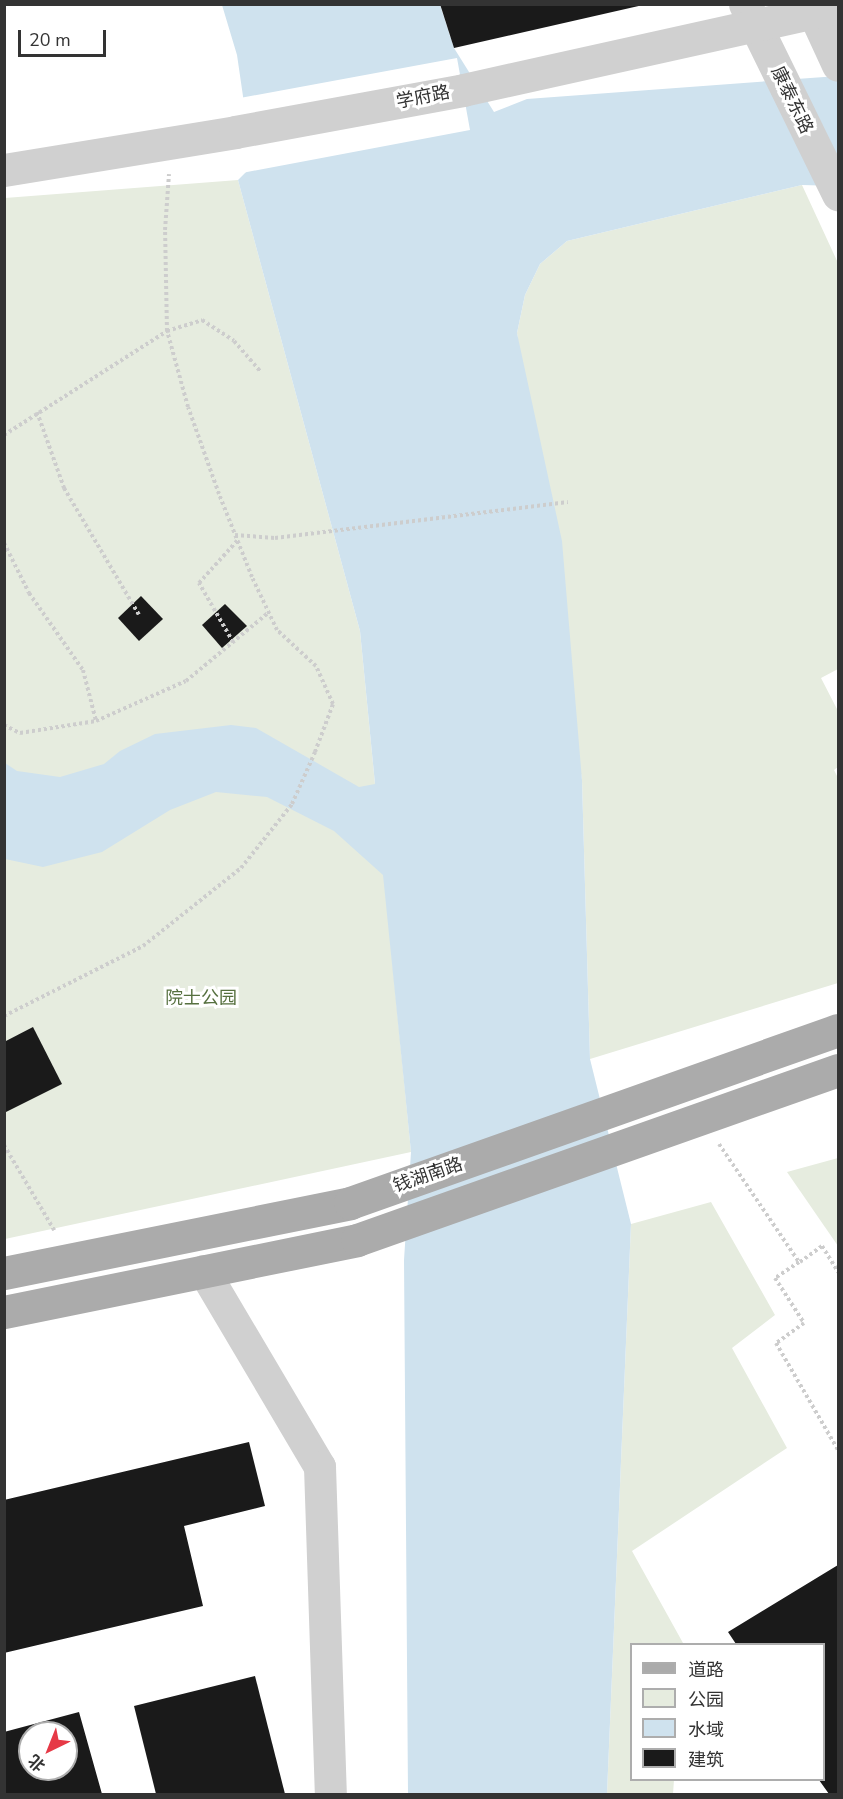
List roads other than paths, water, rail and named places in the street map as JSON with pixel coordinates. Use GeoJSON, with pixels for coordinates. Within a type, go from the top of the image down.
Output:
{"type":"FeatureCollection","features":[{"type":"Feature","properties":{"kind":"main road","name":"钱湖南路"},"geometry":{"type":"LineString","coordinates":[[4,1273],[350,1203],[838,1030]]}},
{"type":"Feature","properties":{"kind":"main road","name":"钱湖南路"},"geometry":{"type":"LineString","coordinates":[[4,1312],[357,1240],[838,1070]]}},
{"type":"Feature","properties":{"kind":"street","name":"学府路"},"geometry":{"type":"LineString","coordinates":[[4,170],[235,132],[463,90],[750,16],[821,8]]}},
{"type":"Feature","properties":{"kind":"street"},"geometry":{"type":"LineString","coordinates":[[821,8],[838,65]]}},
{"type":"Feature","properties":{"kind":"street","name":"康泰东路"},"geometry":{"type":"LineString","coordinates":[[750,16],[838,194]]}},
{"type":"Feature","properties":{"kind":"street"},"geometry":{"type":"LineString","coordinates":[[204,1271],[320,1467],[331,1794]]}},
{"type":"Feature","properties":{"kind":"water"},"geometry":{"type":"Polygon","coordinates":[[[222,5],[440,5],[454,48],[494,112],[527,99],[838,76],[838,186],[802,185],[567,241],[540,264],[525,295],[517,333],[562,541],[582,780],[590,1059],[631,1224],[607,1794],[408,1794],[404,1260],[411,1152],[383,875],[334,831],[267,797],[216,792],[170,810],[102,852],[43,867],[5,859],[5,763],[17,771],[60,777],[104,764],[120,751],[155,734],[231,725],[256,728],[359,787],[375,784],[360,631],[238,180],[253,165],[237,55],[222,5]]]}},
{"type":"Feature","properties":{"kind":"park label","name":"院士公园"},"geometry":{"type":"Point","coordinates":[201,998]}}]}
